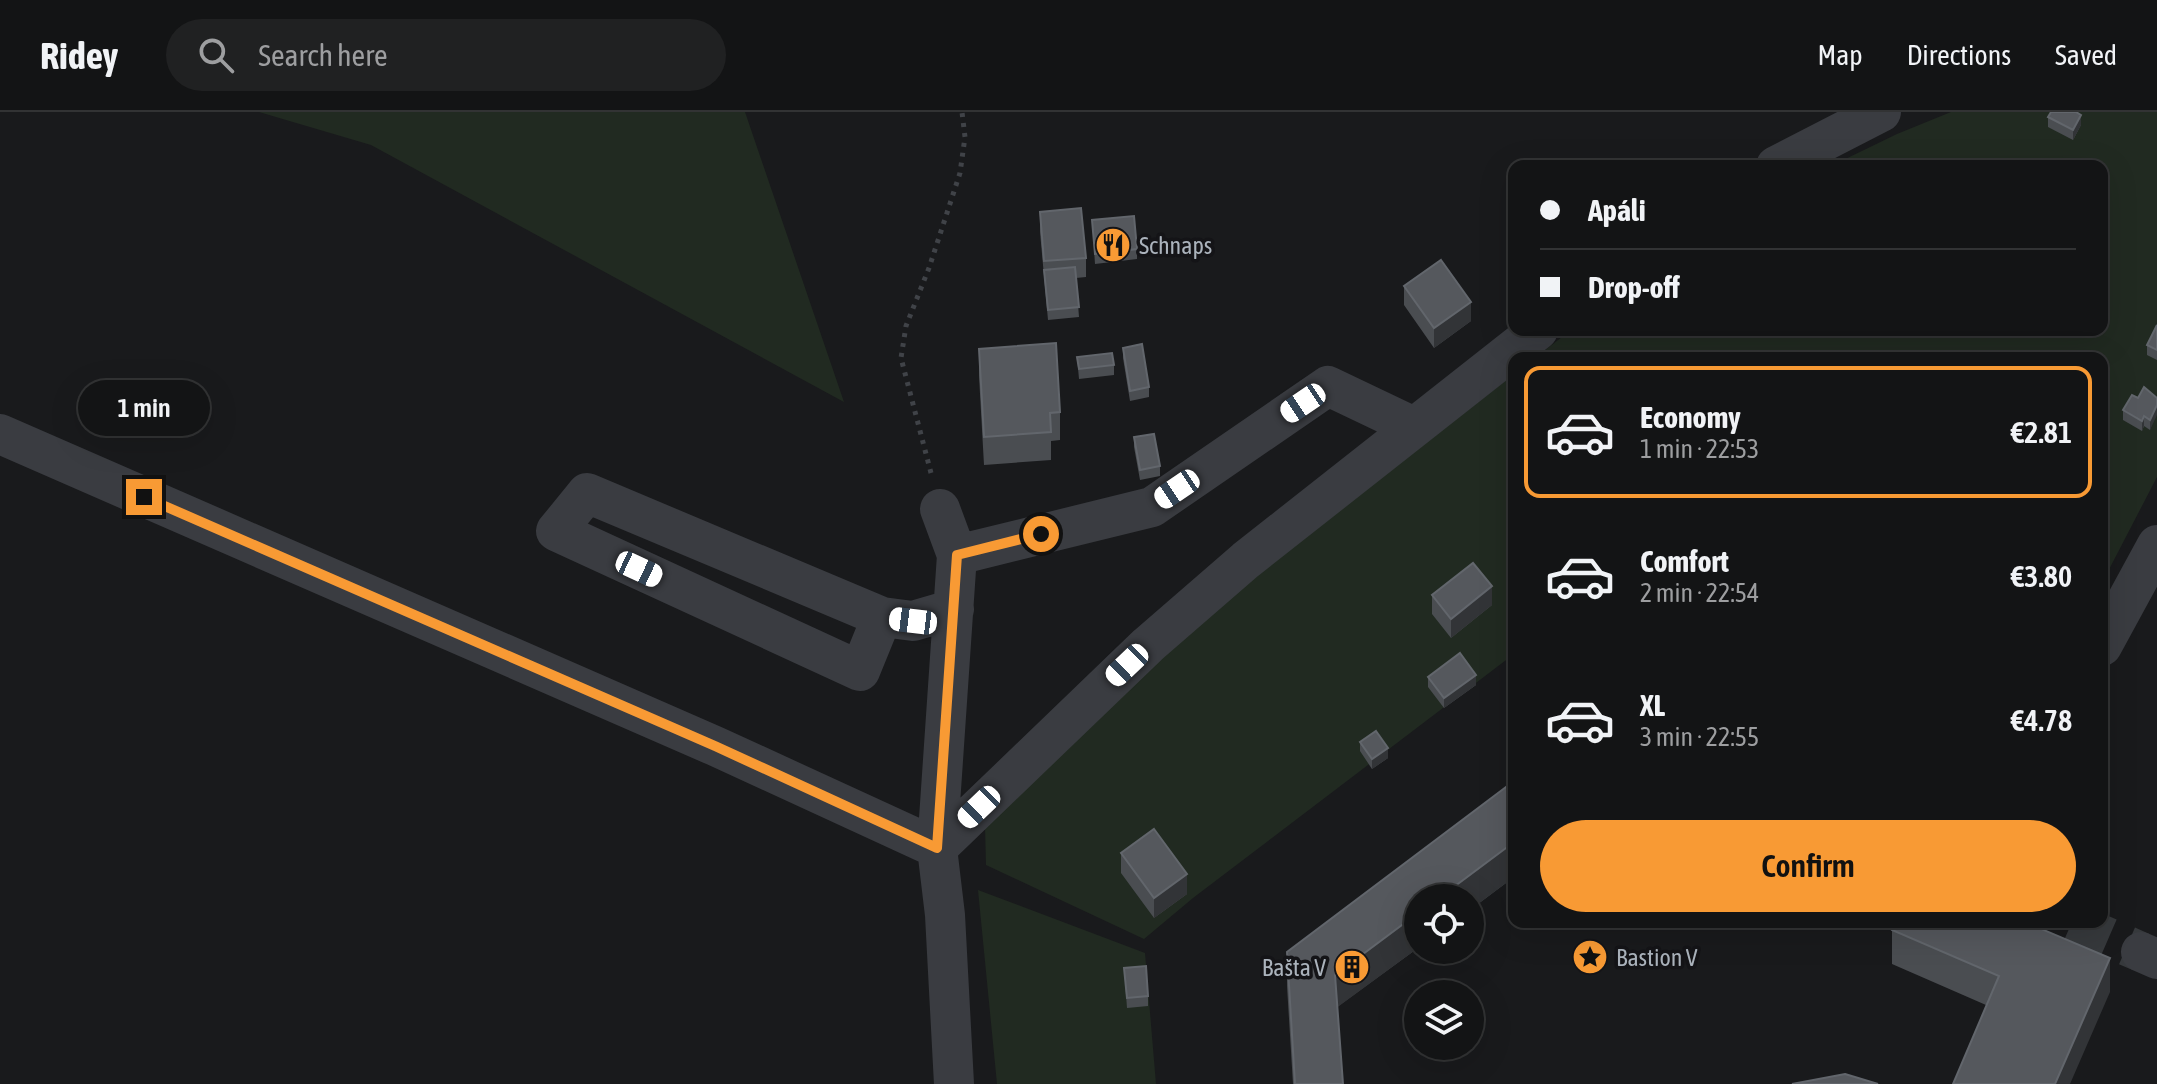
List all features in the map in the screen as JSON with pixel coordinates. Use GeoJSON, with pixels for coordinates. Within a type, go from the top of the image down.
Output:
{"type":"FeatureCollection","features":[{"type":"Feature","properties":{"kind":"street"},"geometry":{"type":"LineString","coordinates":[[1788,160],[1881,112]]}},
{"type":"Feature","properties":{"kind":"street"},"geometry":{"type":"LineString","coordinates":[[1510,352],[1530,336]]}},
{"type":"Feature","properties":{"kind":"street"},"geometry":{"type":"LineString","coordinates":[[937,848],[1148,645],[1246,560],[1508,353]]}},
{"type":"Feature","properties":{"kind":"street"},"geometry":{"type":"LineString","coordinates":[[957,555],[1152,507],[1328,386],[1414,427]]}},
{"type":"Feature","properties":{"kind":"street"},"geometry":{"type":"LineString","coordinates":[[0,434],[715,746],[937,848]]}},
{"type":"Feature","properties":{"kind":"street"},"geometry":{"type":"LineString","coordinates":[[882,617],[860,671],[556,531],[587,493],[882,617],[913,621],[954,609]]}},
{"type":"Feature","properties":{"kind":"street"},"geometry":{"type":"LineString","coordinates":[[940,509],[957,555],[937,848],[945,915],[954,1084]]}},
{"type":"Feature","properties":{"kind":"street"},"geometry":{"type":"LineString","coordinates":[[2108,635],[2157,545]]}},
{"type":"Feature","properties":{"kind":"path"},"geometry":{"type":"LineString","coordinates":[[940,509],[901,358],[906,326],[960,173],[965,137],[962,112]]}},
{"type":"Feature","properties":{"kind":"shaded area"},"geometry":{"type":"Polygon","coordinates":[[[259,112],[745,112],[844,402],[371,145],[259,112]]]}},
{"type":"Feature","properties":{"kind":"shaded area"},"geometry":{"type":"Polygon","coordinates":[[[1951,112],[2157,112],[2157,477],[2108,571],[2108,352],[1543,352],[1563,336],[2108,336],[2108,160],[1843,160],[1951,112]]]}},
{"type":"Feature","properties":{"kind":"shaded area"},"geometry":{"type":"Polygon","coordinates":[[[1508,379],[1508,659],[1193,898],[1144,939],[986,865],[985,826],[1175,633],[1321,525],[1508,379]]]}},
{"type":"Feature","properties":{"kind":"shaded area"},"geometry":{"type":"Polygon","coordinates":[[[978,890],[1145,953],[1156,1084],[997,1084],[978,890]]]}},
{"type":"Feature","properties":{"kind":"building"},"geometry":{"type":"Polygon","coordinates":[[[2051,112],[2076,112],[2081,115],[2073,130],[2048,117],[2051,112]]]}},
{"type":"Feature","properties":{"kind":"building"},"geometry":{"type":"Polygon","coordinates":[[[1081,208],[1086,258],[1044,261],[1040,212],[1081,208]]]}},
{"type":"Feature","properties":{"kind":"building"},"geometry":{"type":"Polygon","coordinates":[[[1134,216],[1137,249],[1095,254],[1092,220],[1134,216]]]}},
{"type":"Feature","properties":{"kind":"building"},"geometry":{"type":"Polygon","coordinates":[[[1441,260],[1471,302],[1434,328],[1404,286],[1441,260]]]}},
{"type":"Feature","properties":{"kind":"building"},"geometry":{"type":"Polygon","coordinates":[[[1075,267],[1079,307],[1048,310],[1044,270],[1075,267]]]}},
{"type":"Feature","properties":{"kind":"building"},"geometry":{"type":"Polygon","coordinates":[[[2157,325],[2157,350],[2147,345],[2157,325]]]}},
{"type":"Feature","properties":{"kind":"building"},"geometry":{"type":"Polygon","coordinates":[[[1056,343],[1060,412],[1050,413],[1051,432],[984,437],[979,349],[1056,343]]]}},
{"type":"Feature","properties":{"kind":"building"},"geometry":{"type":"Polygon","coordinates":[[[1142,344],[1149,387],[1130,391],[1123,348],[1142,344]]]}},
{"type":"Feature","properties":{"kind":"building"},"geometry":{"type":"Polygon","coordinates":[[[1112,353],[1114,365],[1079,369],[1077,357],[1112,353]]]}},
{"type":"Feature","properties":{"kind":"building"},"geometry":{"type":"Polygon","coordinates":[[[2144,387],[2157,398],[2157,405],[2150,420],[2144,416],[2142,421],[2123,410],[2132,395],[2138,398],[2144,387]]]}},
{"type":"Feature","properties":{"kind":"building"},"geometry":{"type":"Polygon","coordinates":[[[1154,434],[1160,466],[1140,470],[1134,437],[1154,434]]]}},
{"type":"Feature","properties":{"kind":"building"},"geometry":{"type":"Polygon","coordinates":[[[1473,563],[1492,586],[1451,619],[1432,595],[1473,563]]]}},
{"type":"Feature","properties":{"kind":"building"},"geometry":{"type":"Polygon","coordinates":[[[1460,653],[1476,675],[1444,698],[1428,677],[1460,653]]]}},
{"type":"Feature","properties":{"kind":"building"},"geometry":{"type":"Polygon","coordinates":[[[1376,731],[1388,748],[1372,759],[1360,742],[1376,731]]]}},
{"type":"Feature","properties":{"kind":"building"},"geometry":{"type":"Polygon","coordinates":[[[1508,786],[1508,846],[1458,884],[1404,884],[1404,923],[1335,975],[1343,1084],[1295,1084],[1287,952],[1508,786]]]}},
{"type":"Feature","properties":{"kind":"building"},"geometry":{"type":"Polygon","coordinates":[[[1154,829],[1187,874],[1154,898],[1121,853],[1154,829]]]}},
{"type":"Feature","properties":{"kind":"building"},"geometry":{"type":"Polygon","coordinates":[[[2039,928],[2110,958],[2055,1084],[1953,1084],[1999,976],[1892,930],[2039,928]]]}},
{"type":"Feature","properties":{"kind":"building"},"geometry":{"type":"Polygon","coordinates":[[[1146,966],[1148,996],[1127,998],[1124,968],[1146,966]]]}},
{"type":"Feature","properties":{"kind":"building"},"geometry":{"type":"Polygon","coordinates":[[[1845,1074],[1878,1084],[1792,1084],[1845,1074]]]}},
{"type":"Feature","properties":{"kind":"tunnel"},"geometry":{"type":"LineString","coordinates":[[2086,928],[2141,952]]}},
{"type":"Feature","properties":{"kind":"place","name":"Schnaps"},"geometry":{"type":"Point","coordinates":[1113,245]}},
{"type":"Feature","properties":{"kind":"place","name":"Bastion V"},"geometry":{"type":"Point","coordinates":[1590,957]}},
{"type":"Feature","properties":{"kind":"place","name":"Bašta V"},"geometry":{"type":"Point","coordinates":[1352,967]}},
{"type":"Feature","properties":{"kind":"route"},"geometry":{"type":"LineString","coordinates":[[144,497],[715,746],[937,848],[957,555],[1041,534]]}}]}
